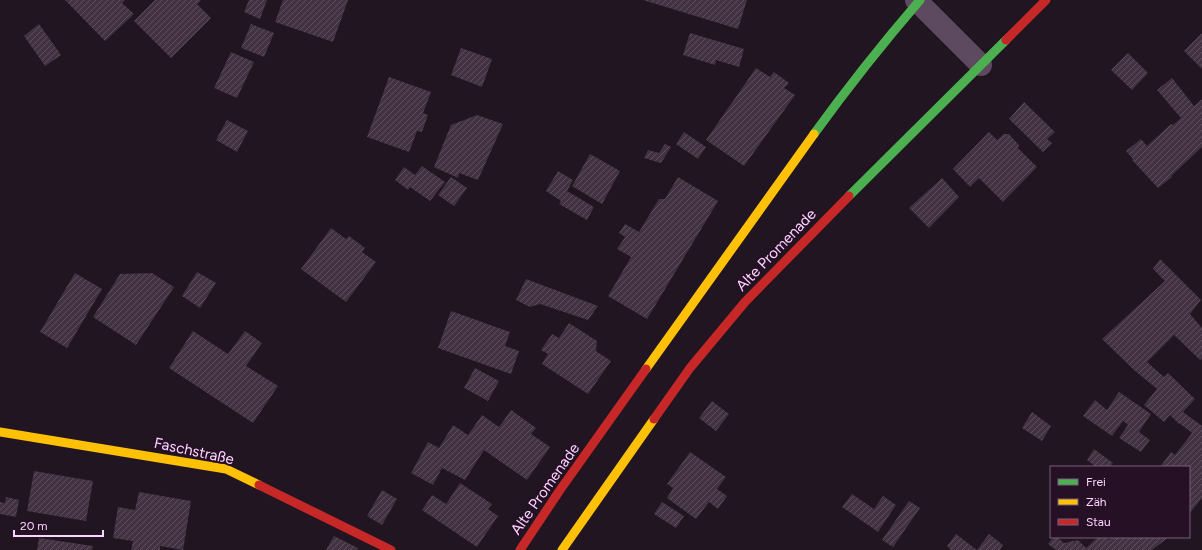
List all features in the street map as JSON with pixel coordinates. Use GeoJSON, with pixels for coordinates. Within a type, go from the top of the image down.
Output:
{"type":"FeatureCollection","features":[{"type":"Feature","properties":{"kind":"street","name":"Alte Promenade"},"geometry":{"type":"LineString","coordinates":[[562,550],[690,368],[731,318],[768,277],[1046,0]]}},
{"type":"Feature","properties":{"kind":"street","name":"Alte Promenade"},"geometry":{"type":"LineString","coordinates":[[520,550],[569,477],[846,90],[918,1]]}},
{"type":"Feature","properties":{"kind":"street"},"geometry":{"type":"LineString","coordinates":[[918,1],[981,65]]}},
{"type":"Feature","properties":{"kind":"street","name":"Faschstraße"},"geometry":{"type":"LineString","coordinates":[[0,432],[226,469],[391,550]]}},
{"type":"Feature","properties":{"kind":"building"},"geometry":{"type":"Polygon","coordinates":[[[65,0],[125,0],[122,3],[134,14],[105,41],[65,0]]]}},
{"type":"Feature","properties":{"kind":"building"},"geometry":{"type":"Polygon","coordinates":[[[155,0],[200,0],[201,1],[197,4],[211,18],[171,58],[134,21],[155,0]]]}},
{"type":"Feature","properties":{"kind":"building"},"geometry":{"type":"Polygon","coordinates":[[[249,0],[267,0],[260,19],[244,12],[249,0]]]}},
{"type":"Feature","properties":{"kind":"building"},"geometry":{"type":"Polygon","coordinates":[[[283,0],[348,0],[333,42],[275,22],[283,0]]]}},
{"type":"Feature","properties":{"kind":"building"},"geometry":{"type":"Polygon","coordinates":[[[643,0],[747,0],[738,29],[643,0]]]}},
{"type":"Feature","properties":{"kind":"building"},"geometry":{"type":"Polygon","coordinates":[[[39,24],[61,55],[45,66],[24,36],[39,24]]]}},
{"type":"Feature","properties":{"kind":"building"},"geometry":{"type":"Polygon","coordinates":[[[251,24],[274,33],[264,57],[241,48],[251,24]]]}},
{"type":"Feature","properties":{"kind":"building"},"geometry":{"type":"Polygon","coordinates":[[[690,33],[744,49],[739,67],[716,60],[715,65],[683,55],[690,33]]]}},
{"type":"Feature","properties":{"kind":"building"},"geometry":{"type":"Polygon","coordinates":[[[1202,33],[1202,69],[1184,51],[1202,33]]]}},
{"type":"Feature","properties":{"kind":"building"},"geometry":{"type":"Polygon","coordinates":[[[461,48],[492,59],[482,87],[451,75],[461,48]]]}},
{"type":"Feature","properties":{"kind":"building"},"geometry":{"type":"Polygon","coordinates":[[[231,52],[254,62],[237,98],[214,88],[231,52]]]}},
{"type":"Feature","properties":{"kind":"building"},"geometry":{"type":"Polygon","coordinates":[[[1128,53],[1148,73],[1132,90],[1111,70],[1128,53]]]}},
{"type":"Feature","properties":{"kind":"building"},"geometry":{"type":"Polygon","coordinates":[[[756,68],[770,77],[774,72],[789,83],[784,88],[795,95],[744,166],[706,140],[756,68]]]}},
{"type":"Feature","properties":{"kind":"building"},"geometry":{"type":"Polygon","coordinates":[[[389,77],[431,92],[423,113],[428,115],[422,132],[417,131],[409,152],[367,137],[389,77]]]}},
{"type":"Feature","properties":{"kind":"building"},"geometry":{"type":"Polygon","coordinates":[[[1172,78],[1194,106],[1202,99],[1202,147],[1171,176],[1172,177],[1158,188],[1132,160],[1133,159],[1126,151],[1141,139],[1147,146],[1171,124],[1173,125],[1181,118],[1157,90],[1172,78]]]}},
{"type":"Feature","properties":{"kind":"building"},"geometry":{"type":"Polygon","coordinates":[[[1024,102],[1055,132],[1047,139],[1052,143],[1043,152],[1009,119],[1024,102]]]}},
{"type":"Feature","properties":{"kind":"building"},"geometry":{"type":"Polygon","coordinates":[[[477,115],[503,124],[478,180],[459,173],[458,178],[434,167],[451,125],[477,115]]]}},
{"type":"Feature","properties":{"kind":"building"},"geometry":{"type":"Polygon","coordinates":[[[227,120],[248,131],[237,152],[216,140],[227,120]]]}},
{"type":"Feature","properties":{"kind":"building"},"geometry":{"type":"Polygon","coordinates":[[[684,132],[706,147],[698,159],[676,144],[684,132]]]}},
{"type":"Feature","properties":{"kind":"building"},"geometry":{"type":"Polygon","coordinates":[[[989,132],[997,140],[1004,134],[1009,134],[1019,145],[1018,148],[1037,167],[1003,202],[979,178],[970,187],[953,169],[989,132]]]}},
{"type":"Feature","properties":{"kind":"building"},"geometry":{"type":"Polygon","coordinates":[[[665,144],[671,147],[661,163],[644,158],[648,150],[659,153],[665,144]]]}},
{"type":"Feature","properties":{"kind":"building"},"geometry":{"type":"Polygon","coordinates":[[[590,154],[620,171],[602,204],[572,186],[590,154]]]}},
{"type":"Feature","properties":{"kind":"building"},"geometry":{"type":"Polygon","coordinates":[[[422,166],[445,182],[430,201],[410,187],[408,190],[395,180],[404,167],[415,175],[422,166]]]}},
{"type":"Feature","properties":{"kind":"building"},"geometry":{"type":"Polygon","coordinates":[[[558,171],[573,180],[567,191],[594,207],[587,220],[559,204],[561,201],[546,191],[558,171]]]}},
{"type":"Feature","properties":{"kind":"building"},"geometry":{"type":"Polygon","coordinates":[[[451,177],[467,188],[454,206],[438,195],[451,177]]]}},
{"type":"Feature","properties":{"kind":"building"},"geometry":{"type":"Polygon","coordinates":[[[678,177],[718,201],[647,319],[608,296],[631,257],[617,249],[625,237],[619,233],[625,224],[639,232],[659,199],[665,199],[678,177]]]}},
{"type":"Feature","properties":{"kind":"building"},"geometry":{"type":"Polygon","coordinates":[[[942,178],[959,197],[929,228],[909,208],[942,178]]]}},
{"type":"Feature","properties":{"kind":"building"},"geometry":{"type":"Polygon","coordinates":[[[331,228],[346,239],[349,236],[365,248],[362,252],[376,262],[346,302],[301,269],[331,228]]]}},
{"type":"Feature","properties":{"kind":"building"},"geometry":{"type":"Polygon","coordinates":[[[1160,259],[1201,300],[1190,314],[1202,328],[1202,358],[1200,360],[1174,335],[1147,362],[1164,377],[1168,373],[1195,399],[1183,412],[1202,426],[1202,498],[1190,513],[1190,466],[1161,466],[1171,452],[1175,455],[1192,433],[1179,424],[1170,415],[1164,422],[1144,405],[1157,389],[1134,370],[1102,339],[1165,281],[1153,269],[1160,259]]]}},
{"type":"Feature","properties":{"kind":"building"},"geometry":{"type":"Polygon","coordinates":[[[197,272],[216,283],[200,308],[182,296],[197,272]]]}},
{"type":"Feature","properties":{"kind":"building"},"geometry":{"type":"Polygon","coordinates":[[[75,273],[102,289],[67,348],[40,332],[75,273]]]}},
{"type":"Feature","properties":{"kind":"building"},"geometry":{"type":"Polygon","coordinates":[[[152,273],[174,287],[136,345],[93,317],[120,274],[152,273]]]}},
{"type":"Feature","properties":{"kind":"building"},"geometry":{"type":"Polygon","coordinates":[[[526,279],[598,306],[588,320],[540,304],[530,307],[516,300],[526,279]]]}},
{"type":"Feature","properties":{"kind":"building"},"geometry":{"type":"Polygon","coordinates":[[[451,311],[510,332],[505,346],[519,351],[511,374],[438,348],[451,311]]]}},
{"type":"Feature","properties":{"kind":"building"},"geometry":{"type":"Polygon","coordinates":[[[569,323],[597,341],[596,351],[611,361],[588,394],[542,364],[548,354],[541,350],[552,334],[559,338],[569,323]]]}},
{"type":"Feature","properties":{"kind":"building"},"geometry":{"type":"Polygon","coordinates":[[[193,331],[228,354],[245,331],[262,343],[246,366],[278,386],[253,423],[169,368],[193,331]]]}},
{"type":"Feature","properties":{"kind":"building"},"geometry":{"type":"Polygon","coordinates":[[[475,368],[499,381],[488,401],[464,388],[475,368]]]}},
{"type":"Feature","properties":{"kind":"building"},"geometry":{"type":"Polygon","coordinates":[[[1119,392],[1151,414],[1139,432],[1150,440],[1141,452],[1119,438],[1128,425],[1123,421],[1112,436],[1083,416],[1095,400],[1107,410],[1119,392]]]}},
{"type":"Feature","properties":{"kind":"building"},"geometry":{"type":"Polygon","coordinates":[[[712,401],[729,414],[716,431],[699,418],[712,401]]]}},
{"type":"Feature","properties":{"kind":"building"},"geometry":{"type":"Polygon","coordinates":[[[511,410],[536,428],[531,434],[550,447],[527,480],[484,450],[465,480],[442,468],[433,485],[411,473],[428,442],[439,448],[453,425],[468,435],[482,415],[499,427],[511,410]]]}},
{"type":"Feature","properties":{"kind":"building"},"geometry":{"type":"Polygon","coordinates":[[[1032,412],[1051,426],[1042,441],[1022,428],[1032,412]]]}},
{"type":"Feature","properties":{"kind":"building"},"geometry":{"type":"Polygon","coordinates":[[[1094,449],[1113,463],[1111,466],[1095,466],[1087,460],[1094,449]]]}},
{"type":"Feature","properties":{"kind":"building"},"geometry":{"type":"Polygon","coordinates":[[[690,452],[726,477],[717,489],[727,496],[718,509],[709,502],[696,519],[667,498],[673,488],[667,484],[690,452]]]}},
{"type":"Feature","properties":{"kind":"building"},"geometry":{"type":"Polygon","coordinates":[[[34,471],[93,481],[86,521],[27,511],[34,471]]]}},
{"type":"Feature","properties":{"kind":"building"},"geometry":{"type":"Polygon","coordinates":[[[460,483],[492,504],[488,509],[498,516],[477,547],[422,510],[432,495],[446,504],[460,483]]]}},
{"type":"Feature","properties":{"kind":"building"},"geometry":{"type":"Polygon","coordinates":[[[382,490],[397,499],[382,525],[367,516],[382,490]]]}},
{"type":"Feature","properties":{"kind":"building"},"geometry":{"type":"Polygon","coordinates":[[[139,492],[191,501],[183,550],[160,546],[160,550],[131,550],[133,541],[113,538],[118,507],[135,510],[139,492]]]}},
{"type":"Feature","properties":{"kind":"building"},"geometry":{"type":"Polygon","coordinates":[[[852,494],[874,509],[883,496],[896,505],[878,532],[842,507],[852,494]]]}},
{"type":"Feature","properties":{"kind":"building"},"geometry":{"type":"Polygon","coordinates":[[[6,497],[19,500],[16,517],[0,514],[0,502],[5,503],[6,497]]]}},
{"type":"Feature","properties":{"kind":"building"},"geometry":{"type":"Polygon","coordinates":[[[909,501],[920,508],[893,547],[882,540],[909,501]]]}},
{"type":"Feature","properties":{"kind":"building"},"geometry":{"type":"Polygon","coordinates":[[[662,502],[684,516],[676,528],[654,514],[662,502]]]}},
{"type":"Feature","properties":{"kind":"building"},"geometry":{"type":"Polygon","coordinates":[[[956,534],[977,550],[951,550],[947,546],[956,534]]]}},
{"type":"Feature","properties":{"kind":"building"},"geometry":{"type":"Polygon","coordinates":[[[989,534],[1003,545],[1000,550],[977,550],[989,534]]]}},
{"type":"Feature","properties":{"kind":"building"},"geometry":{"type":"Polygon","coordinates":[[[334,536],[358,548],[356,550],[326,550],[334,536]]]}},
{"type":"Feature","properties":{"kind":"building"},"geometry":{"type":"Polygon","coordinates":[[[39,538],[93,546],[92,550],[37,550],[39,538]]]}},
{"type":"Feature","properties":{"kind":"building"},"geometry":{"type":"Polygon","coordinates":[[[1053,538],[1058,538],[1064,543],[1078,540],[1086,548],[1097,538],[1107,538],[1109,540],[1112,538],[1168,538],[1152,550],[1056,550],[1048,544],[1053,538]]]}},
{"type":"Feature","properties":{"kind":"traffic: fast"},"geometry":{"type":"LineString","coordinates":[[814,134],[866,66],[920,0]]}},
{"type":"Feature","properties":{"kind":"traffic: fast"},"geometry":{"type":"LineString","coordinates":[[849,196],[1006,40]]}},
{"type":"Feature","properties":{"kind":"traffic: slow"},"geometry":{"type":"LineString","coordinates":[[646,369],[814,134]]}},
{"type":"Feature","properties":{"kind":"traffic: slow"},"geometry":{"type":"LineString","coordinates":[[562,550],[654,419]]}},
{"type":"Feature","properties":{"kind":"traffic: slow"},"geometry":{"type":"LineString","coordinates":[[0,432],[226,469],[259,485]]}},
{"type":"Feature","properties":{"kind":"traffic: jam"},"geometry":{"type":"LineString","coordinates":[[1006,40],[1046,0]]}},
{"type":"Feature","properties":{"kind":"traffic: jam"},"geometry":{"type":"LineString","coordinates":[[654,419],[690,368],[745,302],[849,196]]}},
{"type":"Feature","properties":{"kind":"traffic: jam"},"geometry":{"type":"LineString","coordinates":[[520,550],[560,490],[646,369]]}},
{"type":"Feature","properties":{"kind":"traffic: jam"},"geometry":{"type":"LineString","coordinates":[[259,485],[391,550]]}}]}
